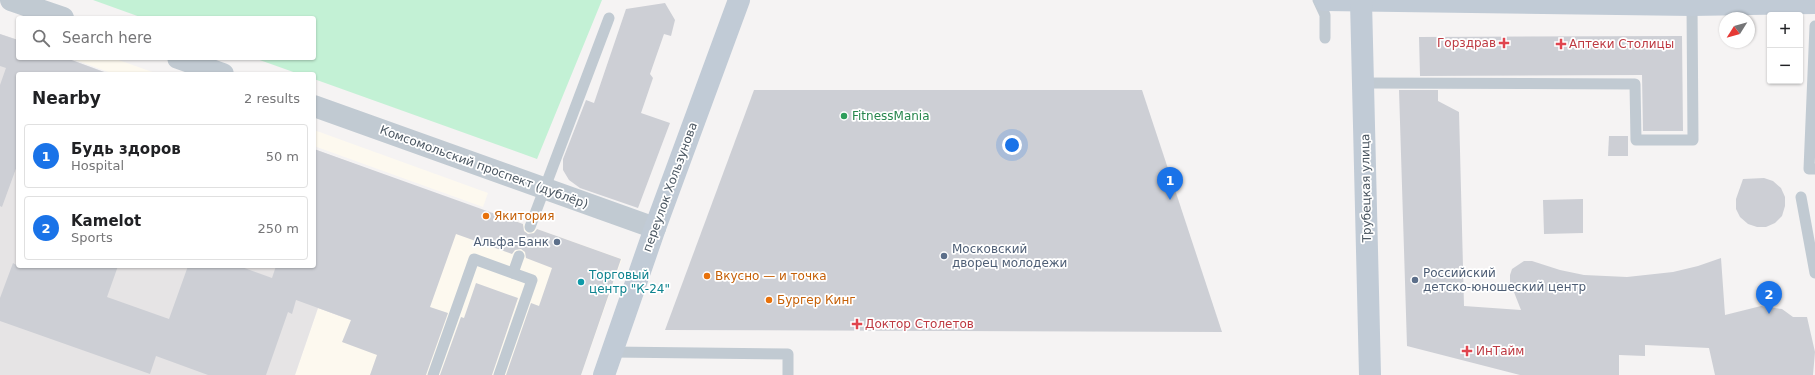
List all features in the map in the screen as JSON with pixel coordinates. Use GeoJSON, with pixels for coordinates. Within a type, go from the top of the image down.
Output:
{"type":"FeatureCollection","features":[{"type":"Feature","properties":{"kind":"street"},"geometry":{"type":"LineString","coordinates":[[11,0],[57,16]]}},
{"type":"Feature","properties":{"kind":"street","name":"переулок Хользунова"},"geometry":{"type":"LineString","coordinates":[[604,375],[655,228],[739,0]]}},
{"type":"Feature","properties":{"kind":"street"},"geometry":{"type":"LineString","coordinates":[[1325,0],[1692,5],[1815,3]]}},
{"type":"Feature","properties":{"kind":"street","name":"Трубецкая улица"},"geometry":{"type":"LineString","coordinates":[[1361,1],[1370,375]]}},
{"type":"Feature","properties":{"kind":"street"},"geometry":{"type":"LineString","coordinates":[[184,60],[217,72]]}},
{"type":"Feature","properties":{"kind":"street","name":"Комсомольский проспект (дублёр)"},"geometry":{"type":"LineString","coordinates":[[316,107],[655,228]]}},
{"type":"Feature","properties":{"kind":"lane"},"geometry":{"type":"LineString","coordinates":[[1318,0],[1325,15],[1325,38]]}},
{"type":"Feature","properties":{"kind":"lane"},"geometry":{"type":"LineString","coordinates":[[1363,83],[1634,84],[1636,140],[1693,140],[1692,5]]}},
{"type":"Feature","properties":{"kind":"lane"},"geometry":{"type":"LineString","coordinates":[[530,227],[609,18]]}},
{"type":"Feature","properties":{"kind":"lane"},"geometry":{"type":"LineString","coordinates":[[1815,26],[1809,169],[1815,169]]}},
{"type":"Feature","properties":{"kind":"lane"},"geometry":{"type":"LineString","coordinates":[[1801,197],[1815,273]]}},
{"type":"Feature","properties":{"kind":"lane"},"geometry":{"type":"LineString","coordinates":[[513,273],[519,256]]}},
{"type":"Feature","properties":{"kind":"lane"},"geometry":{"type":"LineString","coordinates":[[433,375],[474,259],[532,280],[499,375]]}},
{"type":"Feature","properties":{"kind":"lane"},"geometry":{"type":"LineString","coordinates":[[612,352],[788,354],[788,375]]}},
{"type":"Feature","properties":{"kind":"shaded area"},"geometry":{"type":"Polygon","coordinates":[[[0,34],[16,39],[16,60],[72,60],[104,72],[16,72],[16,268],[316,268],[316,150],[412,185],[361,324],[318,308],[295,375],[0,375],[0,34]]]}},
{"type":"Feature","properties":{"kind":"shaded area"},"geometry":{"type":"Polygon","coordinates":[[[76,60],[119,60],[152,72],[108,72],[76,60]]]}},
{"type":"Feature","properties":{"kind":"shaded area"},"geometry":{"type":"Polygon","coordinates":[[[316,131],[488,193],[483,207],[316,147],[316,131]]]}},
{"type":"Feature","properties":{"kind":"shaded area"},"geometry":{"type":"Polygon","coordinates":[[[412,185],[622,259],[581,375],[295,375],[318,308],[361,324],[412,185]]]}},
{"type":"Feature","properties":{"kind":"green space"},"geometry":{"type":"Polygon","coordinates":[[[93,0],[602,0],[537,159],[316,80],[316,72],[293,72],[260,60],[316,60],[316,16],[137,16],[93,0]]]}},
{"type":"Feature","properties":{"kind":"building"},"geometry":{"type":"Polygon","coordinates":[[[665,3],[675,20],[671,36],[664,34],[650,74],[653,78],[641,113],[670,123],[638,208],[580,188],[569,180],[563,170],[563,159],[586,100],[594,103],[626,9],[665,3]]]}},
{"type":"Feature","properties":{"kind":"building"},"geometry":{"type":"Polygon","coordinates":[[[0,34],[16,39],[16,60],[71,60],[104,72],[16,72],[16,168],[2,207],[0,206],[0,85],[6,68],[0,66],[0,34]]]}},
{"type":"Feature","properties":{"kind":"building"},"geometry":{"type":"Polygon","coordinates":[[[1682,36],[1683,131],[1643,131],[1642,75],[1420,76],[1419,37],[1682,36]]]}},
{"type":"Feature","properties":{"kind":"building","name":"Московский дворец молодежи"},"geometry":{"type":"Polygon","coordinates":[[[754,90],[1142,90],[1222,332],[665,330],[754,90]]]}},
{"type":"Feature","properties":{"kind":"building"},"geometry":{"type":"Polygon","coordinates":[[[1399,90],[1438,90],[1438,101],[1459,112],[1464,306],[1521,310],[1510,282],[1510,275],[1512,269],[1524,261],[1532,261],[1560,270],[1584,275],[1627,277],[1673,272],[1698,266],[1721,258],[1725,315],[1761,306],[1782,309],[1793,317],[1807,317],[1815,352],[1813,375],[1715,375],[1709,348],[1645,345],[1645,356],[1619,355],[1619,375],[1520,375],[1407,346],[1399,90]]]}},
{"type":"Feature","properties":{"kind":"building"},"geometry":{"type":"Polygon","coordinates":[[[1609,136],[1628,136],[1628,156],[1608,156],[1609,136]]]}},
{"type":"Feature","properties":{"kind":"building"},"geometry":{"type":"Polygon","coordinates":[[[316,150],[523,224],[524,231],[528,234],[534,233],[537,229],[621,259],[581,375],[506,375],[531,303],[539,306],[552,268],[526,258],[525,252],[521,249],[515,250],[512,254],[456,234],[430,307],[448,313],[426,375],[370,375],[377,355],[342,342],[351,320],[296,300],[292,314],[288,312],[266,375],[208,375],[156,356],[150,374],[0,321],[0,298],[13,263],[16,265],[16,268],[117,268],[107,297],[169,319],[187,268],[244,268],[272,278],[275,268],[316,268],[316,150]]]}},
{"type":"Feature","properties":{"kind":"building"},"geometry":{"type":"Polygon","coordinates":[[[1764,178],[1773,181],[1781,188],[1785,197],[1785,206],[1782,216],[1775,223],[1766,227],[1757,227],[1748,224],[1740,217],[1736,209],[1736,199],[1743,179],[1764,178]]]}},
{"type":"Feature","properties":{"kind":"building"},"geometry":{"type":"Polygon","coordinates":[[[1583,199],[1583,233],[1544,234],[1543,200],[1583,199]]]}},
{"type":"Feature","properties":{"kind":"building"},"geometry":{"type":"Polygon","coordinates":[[[476,283],[518,298],[492,375],[440,375],[461,317],[464,318],[476,283]]]}},
{"type":"Feature","properties":{"kind":"place","name":"Горздрав"},"geometry":{"type":"Point","coordinates":[1504,43]}},
{"type":"Feature","properties":{"kind":"place","name":"Аптеки Столицы"},"geometry":{"type":"Point","coordinates":[1561,44]}},
{"type":"Feature","properties":{"kind":"place","name":"FitnessMania"},"geometry":{"type":"Point","coordinates":[844,116]}},
{"type":"Feature","properties":{"kind":"place","name":"Будь здоров"},"geometry":{"type":"Point","coordinates":[1170,200]}},
{"type":"Feature","properties":{"kind":"place","name":"Якитория"},"geometry":{"type":"Point","coordinates":[486,216]}},
{"type":"Feature","properties":{"kind":"place","name":"Альфа-Банк"},"geometry":{"type":"Point","coordinates":[557,242]}},
{"type":"Feature","properties":{"kind":"place","name":"Московский дворец молодежи"},"geometry":{"type":"Point","coordinates":[944,256]}},
{"type":"Feature","properties":{"kind":"place","name":"Вкусно — и точка"},"geometry":{"type":"Point","coordinates":[707,276]}},
{"type":"Feature","properties":{"kind":"place","name":"Российский детско-юношеский центр"},"geometry":{"type":"Point","coordinates":[1415,280]}},
{"type":"Feature","properties":{"kind":"place","name":"Торговый центр \"К-24\""},"geometry":{"type":"Point","coordinates":[581,282]}},
{"type":"Feature","properties":{"kind":"place","name":"Бургер Кинг"},"geometry":{"type":"Point","coordinates":[769,300]}},
{"type":"Feature","properties":{"kind":"place","name":"Kamelot"},"geometry":{"type":"Point","coordinates":[1769,314]}},
{"type":"Feature","properties":{"kind":"place","name":"Доктор Столетов"},"geometry":{"type":"Point","coordinates":[857,324]}},
{"type":"Feature","properties":{"kind":"place","name":"ИнТайм"},"geometry":{"type":"Point","coordinates":[1467,351]}}]}
